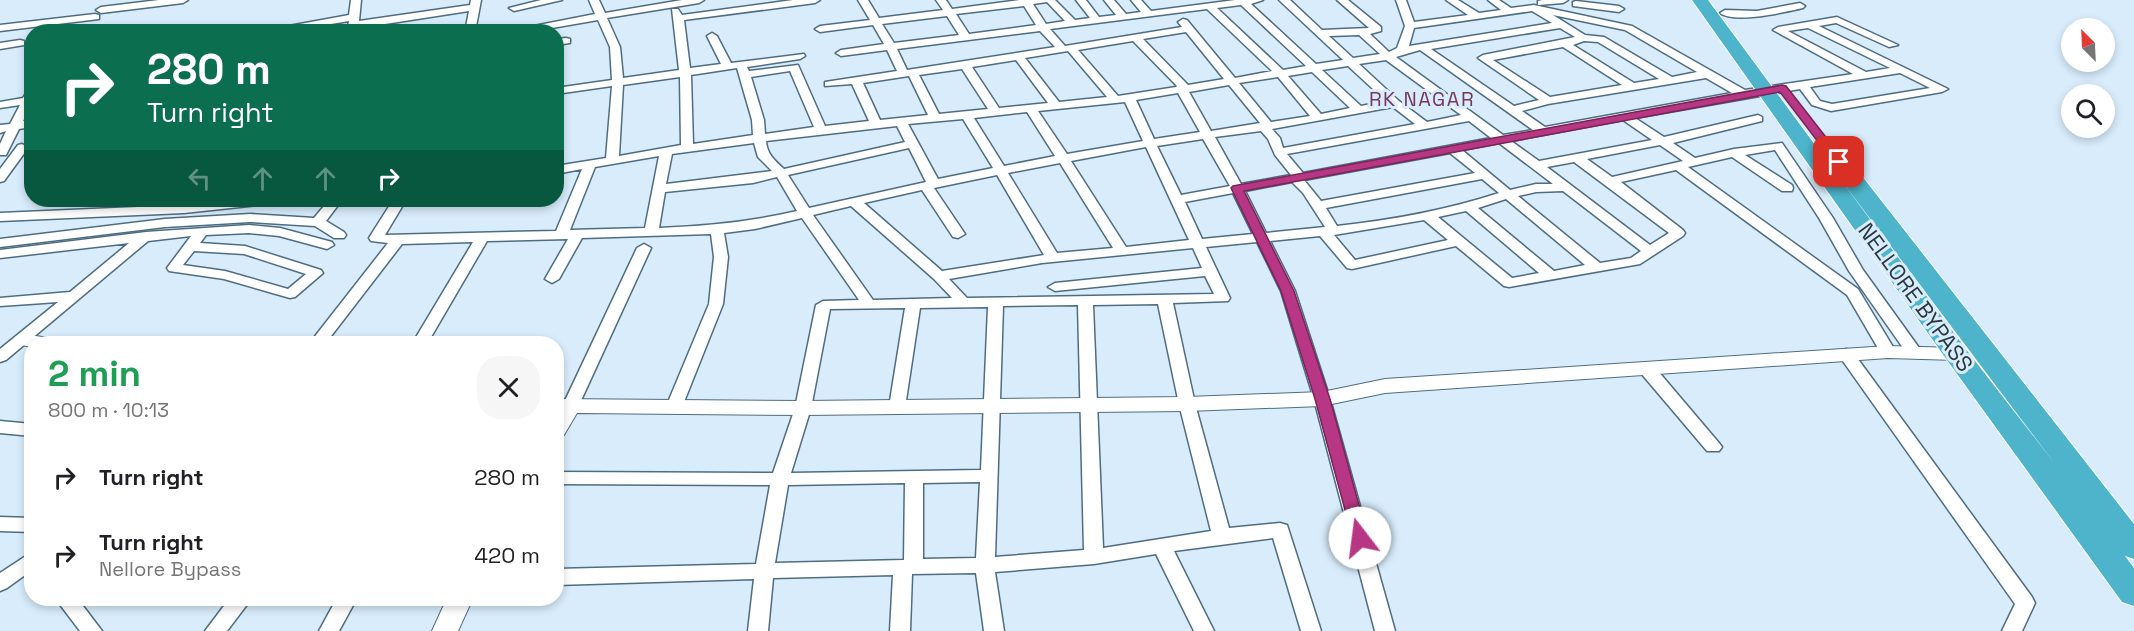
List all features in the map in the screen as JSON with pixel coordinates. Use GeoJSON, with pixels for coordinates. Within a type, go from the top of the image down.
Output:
{"type":"FeatureCollection","features":[{"type":"Feature","properties":{"kind":"highway","name":"NELLORE BYPASS"},"geometry":{"type":"LineString","coordinates":[[1700,0],[1773,89],[2134,547]]}},
{"type":"Feature","properties":{"kind":"highway","name":"NELLORE BYPASS"},"geometry":{"type":"LineString","coordinates":[[1720,7],[1773,89],[1956,354],[2134,593]]}},
{"type":"Feature","properties":{"kind":"street"},"geometry":{"type":"LineString","coordinates":[[89,24],[110,0]]}},
{"type":"Feature","properties":{"kind":"street"},"geometry":{"type":"LineString","coordinates":[[28,24],[183,0]]}},
{"type":"Feature","properties":{"kind":"street"},"geometry":{"type":"LineString","coordinates":[[353,24],[356,0]]}},
{"type":"Feature","properties":{"kind":"street"},"geometry":{"type":"LineString","coordinates":[[514,8],[557,0]]}},
{"type":"Feature","properties":{"kind":"street"},"geometry":{"type":"LineString","coordinates":[[594,0],[615,47],[618,81],[612,161]]}},
{"type":"Feature","properties":{"kind":"street"},"geometry":{"type":"LineString","coordinates":[[564,26],[699,0]]}},
{"type":"Feature","properties":{"kind":"street"},"geometry":{"type":"LineString","coordinates":[[687,148],[685,72],[677,15],[815,0]]}},
{"type":"Feature","properties":{"kind":"street"},"geometry":{"type":"LineString","coordinates":[[863,0],[936,118]]}},
{"type":"Feature","properties":{"kind":"street"},"geometry":{"type":"LineString","coordinates":[[941,0],[966,37]]}},
{"type":"Feature","properties":{"kind":"street"},"geometry":{"type":"LineString","coordinates":[[980,17],[1005,15],[1026,1],[1045,0]]}},
{"type":"Feature","properties":{"kind":"street"},"geometry":{"type":"LineString","coordinates":[[1050,0],[1074,25]]}},
{"type":"Feature","properties":{"kind":"street"},"geometry":{"type":"LineString","coordinates":[[1081,0],[1098,22]]}},
{"type":"Feature","properties":{"kind":"street"},"geometry":{"type":"LineString","coordinates":[[1109,0],[1124,18]]}},
{"type":"Feature","properties":{"kind":"street"},"geometry":{"type":"LineString","coordinates":[[1136,0],[1149,15]]}},
{"type":"Feature","properties":{"kind":"street"},"geometry":{"type":"LineString","coordinates":[[1167,0],[1179,11],[1188,29],[1232,80],[1265,125],[1274,138],[1279,152],[1308,191],[1329,231],[1352,265],[1461,241]]}},
{"type":"Feature","properties":{"kind":"street"},"geometry":{"type":"LineString","coordinates":[[820,29],[949,11],[980,17],[1005,15],[1044,29],[1258,0]]}},
{"type":"Feature","properties":{"kind":"street"},"geometry":{"type":"LineString","coordinates":[[1284,0],[1395,103],[1424,125]]}},
{"type":"Feature","properties":{"kind":"street"},"geometry":{"type":"LineString","coordinates":[[1321,33],[1362,32],[1377,29],[1342,0]]}},
{"type":"Feature","properties":{"kind":"street"},"geometry":{"type":"LineString","coordinates":[[1401,0],[1410,26],[1402,50]]}},
{"type":"Feature","properties":{"kind":"street"},"geometry":{"type":"LineString","coordinates":[[1451,0],[1477,16]]}},
{"type":"Feature","properties":{"kind":"street"},"geometry":{"type":"LineString","coordinates":[[1493,0],[1510,12]]}},
{"type":"Feature","properties":{"kind":"street"},"geometry":{"type":"LineString","coordinates":[[1410,26],[1510,12],[1537,4],[1563,0]]}},
{"type":"Feature","properties":{"kind":"street"},"geometry":{"type":"LineString","coordinates":[[1026,1],[1044,29],[1067,48],[1115,99]]}},
{"type":"Feature","properties":{"kind":"street"},"geometry":{"type":"LineString","coordinates":[[1244,2],[1358,109]]}},
{"type":"Feature","properties":{"kind":"street"},"geometry":{"type":"LineString","coordinates":[[1574,16],[1577,2],[1618,9]]}},
{"type":"Feature","properties":{"kind":"street"},"geometry":{"type":"LineString","coordinates":[[359,24],[476,4],[472,24]]}},
{"type":"Feature","properties":{"kind":"street"},"geometry":{"type":"LineString","coordinates":[[1537,4],[1574,16],[1628,27],[1708,74],[1773,89],[1831,108],[1942,89],[1809,25]]}},
{"type":"Feature","properties":{"kind":"street"},"geometry":{"type":"LineString","coordinates":[[1537,4],[1560,25],[1583,38]]}},
{"type":"Feature","properties":{"kind":"street"},"geometry":{"type":"LineString","coordinates":[[1210,6],[1279,72],[1317,116]]}},
{"type":"Feature","properties":{"kind":"street"},"geometry":{"type":"LineString","coordinates":[[1720,7],[1757,14],[1800,6]]}},
{"type":"Feature","properties":{"kind":"street"},"geometry":{"type":"LineString","coordinates":[[841,53],[966,37],[980,17]]}},
{"type":"Feature","properties":{"kind":"street"},"geometry":{"type":"LineString","coordinates":[[562,24],[602,18]]}},
{"type":"Feature","properties":{"kind":"street"},"geometry":{"type":"LineString","coordinates":[[1864,75],[1778,30],[1837,20],[1893,45]]}},
{"type":"Feature","properties":{"kind":"street"},"geometry":{"type":"LineString","coordinates":[[0,28],[24,25]]}},
{"type":"Feature","properties":{"kind":"street"},"geometry":{"type":"LineString","coordinates":[[564,169],[687,148],[821,130],[1032,110],[1130,98],[1560,25]]}},
{"type":"Feature","properties":{"kind":"street"},"geometry":{"type":"LineString","coordinates":[[829,84],[965,65],[1188,29]]}},
{"type":"Feature","properties":{"kind":"street"},"geometry":{"type":"LineString","coordinates":[[1362,32],[1388,56],[1537,165],[1649,252]]}},
{"type":"Feature","properties":{"kind":"street"},"geometry":{"type":"LineString","coordinates":[[712,36],[727,66]]}},
{"type":"Feature","properties":{"kind":"street"},"geometry":{"type":"LineString","coordinates":[[1135,38],[1184,88],[1288,291],[1322,399],[1385,631]]}},
{"type":"Feature","properties":{"kind":"street"},"geometry":{"type":"LineString","coordinates":[[1483,58],[1565,44],[1583,38],[1600,39],[1669,80]]}},
{"type":"Feature","properties":{"kind":"street"},"geometry":{"type":"LineString","coordinates":[[1459,41],[1548,101]]}},
{"type":"Feature","properties":{"kind":"street"},"geometry":{"type":"LineString","coordinates":[[0,46],[20,43]]}},
{"type":"Feature","properties":{"kind":"street"},"geometry":{"type":"LineString","coordinates":[[1565,44],[1632,87]]}},
{"type":"Feature","properties":{"kind":"street"},"geometry":{"type":"LineString","coordinates":[[1422,47],[1544,132]]}},
{"type":"Feature","properties":{"kind":"street"},"geometry":{"type":"LineString","coordinates":[[742,69],[800,56]]}},
{"type":"Feature","properties":{"kind":"street"},"geometry":{"type":"LineString","coordinates":[[1018,56],[1056,106]]}},
{"type":"Feature","properties":{"kind":"street"},"geometry":{"type":"LineString","coordinates":[[965,65],[996,112]]}},
{"type":"Feature","properties":{"kind":"street"},"geometry":{"type":"LineString","coordinates":[[564,90],[727,66],[742,69],[794,67],[821,130]]}},
{"type":"Feature","properties":{"kind":"street"},"geometry":{"type":"LineString","coordinates":[[742,69],[758,120],[764,157],[781,173],[805,213],[868,304]]}},
{"type":"Feature","properties":{"kind":"street"},"geometry":{"type":"LineString","coordinates":[[1176,200],[1773,89],[1899,70]]}},
{"type":"Feature","properties":{"kind":"street"},"geometry":{"type":"LineString","coordinates":[[1512,110],[1548,101],[1708,74]]}},
{"type":"Feature","properties":{"kind":"street"},"geometry":{"type":"LineString","coordinates":[[856,80],[876,124]]}},
{"type":"Feature","properties":{"kind":"street"},"geometry":{"type":"LineString","coordinates":[[758,631],[764,572],[780,479],[803,408],[823,305],[1223,298],[1130,98]]}},
{"type":"Feature","properties":{"kind":"street"},"geometry":{"type":"LineString","coordinates":[[0,105],[24,99]]}},
{"type":"Feature","properties":{"kind":"street"},"geometry":{"type":"LineString","coordinates":[[395,207],[376,238],[398,240],[717,230],[755,225],[854,201],[1001,170],[1395,103]]}},
{"type":"Feature","properties":{"kind":"street"},"geometry":{"type":"LineString","coordinates":[[1,152],[24,108]]}},
{"type":"Feature","properties":{"kind":"street"},"geometry":{"type":"LineString","coordinates":[[1032,110],[1122,251]]}},
{"type":"Feature","properties":{"kind":"street"},"geometry":{"type":"LineString","coordinates":[[967,115],[1053,258]]}},
{"type":"Feature","properties":{"kind":"street"},"geometry":{"type":"LineString","coordinates":[[1279,152],[1471,117]]}},
{"type":"Feature","properties":{"kind":"street"},"geometry":{"type":"LineString","coordinates":[[1626,117],[1693,162]]}},
{"type":"Feature","properties":{"kind":"street"},"geometry":{"type":"LineString","coordinates":[[0,129],[24,118]]}},
{"type":"Feature","properties":{"kind":"street"},"geometry":{"type":"LineString","coordinates":[[1537,165],[1758,120]]}},
{"type":"Feature","properties":{"kind":"street"},"geometry":{"type":"LineString","coordinates":[[0,121],[24,123]]}},
{"type":"Feature","properties":{"kind":"street"},"geometry":{"type":"LineString","coordinates":[[901,122],[930,185],[958,234]]}},
{"type":"Feature","properties":{"kind":"street"},"geometry":{"type":"LineString","coordinates":[[659,189],[734,182],[912,144]]}},
{"type":"Feature","properties":{"kind":"street"},"geometry":{"type":"LineString","coordinates":[[1616,186],[1614,180],[1619,177],[1778,146],[1826,218],[1856,271],[1914,352]]}},
{"type":"Feature","properties":{"kind":"street"},"geometry":{"type":"LineString","coordinates":[[1,152],[24,148]]}},
{"type":"Feature","properties":{"kind":"street"},"geometry":{"type":"LineString","coordinates":[[1454,149],[1597,268]]}},
{"type":"Feature","properties":{"kind":"street"},"geometry":{"type":"LineString","coordinates":[[0,178],[24,151]]}},
{"type":"Feature","properties":{"kind":"street"},"geometry":{"type":"LineString","coordinates":[[651,232],[666,152]]}},
{"type":"Feature","properties":{"kind":"street"},"geometry":{"type":"LineString","coordinates":[[1734,153],[1787,188]]}},
{"type":"Feature","properties":{"kind":"street"},"geometry":{"type":"LineString","coordinates":[[1428,215],[1509,283],[1635,261],[1678,233],[1576,157]]}},
{"type":"Feature","properties":{"kind":"street"},"geometry":{"type":"LineString","coordinates":[[561,236],[590,165]]}},
{"type":"Feature","properties":{"kind":"street"},"geometry":{"type":"LineString","coordinates":[[1677,165],[1853,292],[1888,351]]}},
{"type":"Feature","properties":{"kind":"street"},"geometry":{"type":"LineString","coordinates":[[1316,206],[1485,175]]}},
{"type":"Feature","properties":{"kind":"street"},"geometry":{"type":"LineString","coordinates":[[939,276],[1053,258],[1366,227],[1469,207],[1536,188],[1566,187]]}},
{"type":"Feature","properties":{"kind":"street"},"geometry":{"type":"LineString","coordinates":[[854,201],[939,276],[963,302]]}},
{"type":"Feature","properties":{"kind":"street"},"geometry":{"type":"LineString","coordinates":[[0,217],[161,207]]}},
{"type":"Feature","properties":{"kind":"street"},"geometry":{"type":"LineString","coordinates":[[28,336],[144,237],[190,207]]}},
{"type":"Feature","properties":{"kind":"street"},"geometry":{"type":"LineString","coordinates":[[318,222],[330,207]]}},
{"type":"Feature","properties":{"kind":"street"},"geometry":{"type":"LineString","coordinates":[[1469,207],[1551,276]]}},
{"type":"Feature","properties":{"kind":"street"},"geometry":{"type":"LineString","coordinates":[[0,243],[165,223],[250,218],[318,222],[339,235]]}},
{"type":"Feature","properties":{"kind":"street"},"geometry":{"type":"LineString","coordinates":[[0,254],[202,231],[249,229],[280,232],[327,245]]}},
{"type":"Feature","properties":{"kind":"street"},"geometry":{"type":"LineString","coordinates":[[674,407],[716,304],[721,257],[717,230]]}},
{"type":"Feature","properties":{"kind":"street"},"geometry":{"type":"LineString","coordinates":[[191,247],[245,250],[316,273],[290,294],[225,275],[174,268],[202,231]]}},
{"type":"Feature","properties":{"kind":"street"},"geometry":{"type":"LineString","coordinates":[[552,279],[577,235]]}},
{"type":"Feature","properties":{"kind":"street"},"geometry":{"type":"LineString","coordinates":[[424,336],[482,238]]}},
{"type":"Feature","properties":{"kind":"street"},"geometry":{"type":"LineString","coordinates":[[322,336],[398,240]]}},
{"type":"Feature","properties":{"kind":"street"},"geometry":{"type":"LineString","coordinates":[[564,404],[644,248]]}},
{"type":"Feature","properties":{"kind":"street"},"geometry":{"type":"LineString","coordinates":[[1054,287],[1211,272]]}},
{"type":"Feature","properties":{"kind":"street"},"geometry":{"type":"LineString","coordinates":[[0,302],[73,296]]}},
{"type":"Feature","properties":{"kind":"street"},"geometry":{"type":"LineString","coordinates":[[1165,300],[1187,404],[1222,536]]}},
{"type":"Feature","properties":{"kind":"street"},"geometry":{"type":"LineString","coordinates":[[1085,302],[1094,557]]}},
{"type":"Feature","properties":{"kind":"street"},"geometry":{"type":"LineString","coordinates":[[994,631],[985,580],[996,303]]}},
{"type":"Feature","properties":{"kind":"street"},"geometry":{"type":"LineString","coordinates":[[897,407],[913,304]]}},
{"type":"Feature","properties":{"kind":"street"},"geometry":{"type":"LineString","coordinates":[[0,357],[23,340]]}},
{"type":"Feature","properties":{"kind":"street"},"geometry":{"type":"LineString","coordinates":[[564,406],[803,408],[1187,404],[1322,399],[1385,386],[1888,351],[1956,354]]}},
{"type":"Feature","properties":{"kind":"street"},"geometry":{"type":"LineString","coordinates":[[1846,354],[2025,603],[2012,631]]}},
{"type":"Feature","properties":{"kind":"street"},"geometry":{"type":"LineString","coordinates":[[1646,368],[1713,447]]}},
{"type":"Feature","properties":{"kind":"street"},"geometry":{"type":"LineString","coordinates":[[0,427],[24,429]]}},
{"type":"Feature","properties":{"kind":"street"},"geometry":{"type":"LineString","coordinates":[[900,631],[908,567],[914,476]]}},
{"type":"Feature","properties":{"kind":"street"},"geometry":{"type":"LineString","coordinates":[[564,478],[780,479],[988,476]]}},
{"type":"Feature","properties":{"kind":"street"},"geometry":{"type":"LineString","coordinates":[[0,524],[24,525]]}},
{"type":"Feature","properties":{"kind":"street"},"geometry":{"type":"LineString","coordinates":[[564,577],[987,565],[1094,557],[1222,536],[1280,530],[1311,631]]}},
{"type":"Feature","properties":{"kind":"street"},"geometry":{"type":"LineString","coordinates":[[1162,546],[1204,631]]}},
{"type":"Feature","properties":{"kind":"street"},"geometry":{"type":"LineString","coordinates":[[0,583],[24,565]]}},
{"type":"Feature","properties":{"kind":"street"},"geometry":{"type":"LineString","coordinates":[[72,606],[92,631]]}},
{"type":"Feature","properties":{"kind":"street"},"geometry":{"type":"LineString","coordinates":[[215,631],[235,606]]}},
{"type":"Feature","properties":{"kind":"street"},"geometry":{"type":"LineString","coordinates":[[329,631],[343,606]]}},
{"type":"Feature","properties":{"kind":"street"},"geometry":{"type":"LineString","coordinates":[[445,631],[456,606]]}},
{"type":"Feature","properties":{"kind":"district","name":"RK NAGAR"},"geometry":{"type":"Point","coordinates":[1422,99]}},
{"type":"Feature","properties":{"kind":"route"},"geometry":{"type":"LineString","coordinates":[[1360,538],[1322,399],[1288,291],[1237,188],[1782,88],[1839,162]]}}]}
